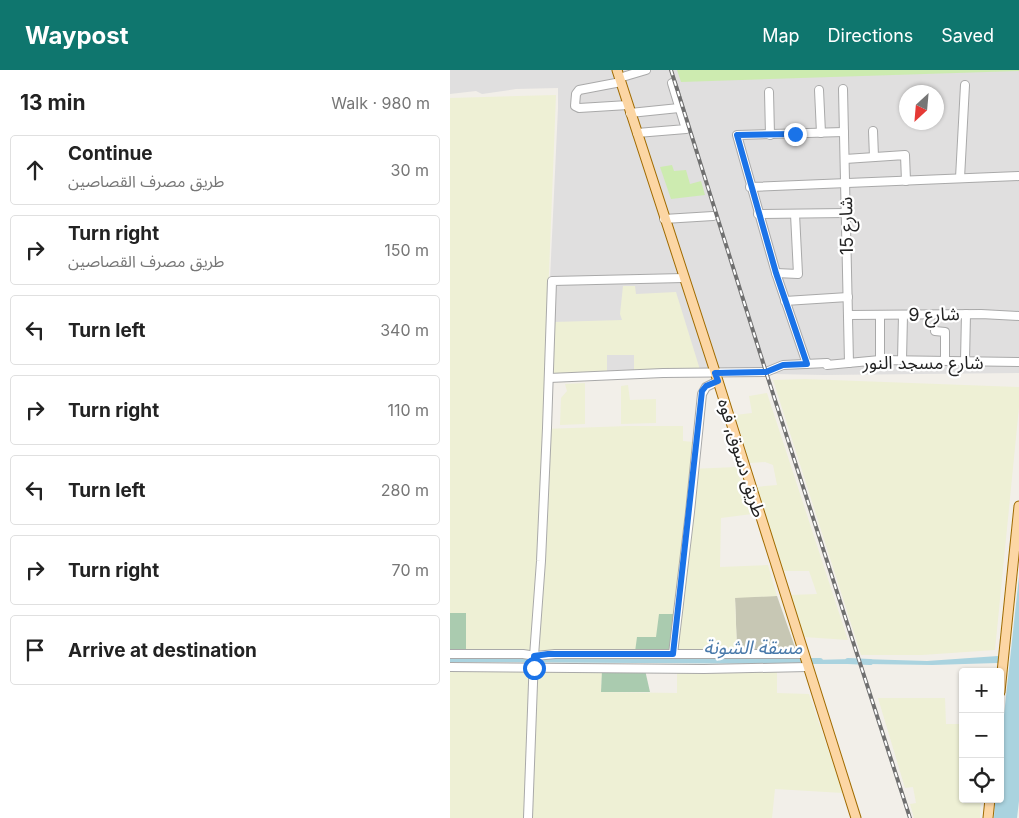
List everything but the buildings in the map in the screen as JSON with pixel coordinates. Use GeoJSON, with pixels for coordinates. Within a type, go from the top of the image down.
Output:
{"type":"FeatureCollection","features":[{"type":"Feature","properties":{"kind":"main road","name":"طريق دسوق, فوه"},"geometry":{"type":"LineString","coordinates":[[619,77],[856,818]]}},
{"type":"Feature","properties":{"kind":"main road"},"geometry":{"type":"LineString","coordinates":[[1002,668],[1019,506]]}},
{"type":"Feature","properties":{"kind":"main road"},"geometry":{"type":"LineString","coordinates":[[988,818],[990,803]]}},
{"type":"Feature","properties":{"kind":"street"},"geometry":{"type":"LineString","coordinates":[[646,70],[579,90],[576,94],[576,106],[579,108],[629,109],[679,108]]}},
{"type":"Feature","properties":{"kind":"street"},"geometry":{"type":"LineString","coordinates":[[637,133],[686,129],[672,82]]}},
{"type":"Feature","properties":{"kind":"street"},"geometry":{"type":"LineString","coordinates":[[960,178],[965,85]]}},
{"type":"Feature","properties":{"kind":"street","name":"شارع 15"},"geometry":{"type":"LineString","coordinates":[[843,89],[849,363]]}},
{"type":"Feature","properties":{"kind":"street"},"geometry":{"type":"LineString","coordinates":[[819,90],[821,133]]}},
{"type":"Feature","properties":{"kind":"street"},"geometry":{"type":"LineString","coordinates":[[769,92],[770,135]]}},
{"type":"Feature","properties":{"kind":"street"},"geometry":{"type":"LineString","coordinates":[[873,131],[874,157]]}},
{"type":"Feature","properties":{"kind":"street"},"geometry":{"type":"LineString","coordinates":[[807,364],[776,273],[737,135],[844,132]]}},
{"type":"Feature","properties":{"kind":"street"},"geometry":{"type":"LineString","coordinates":[[845,159],[904,154],[906,181]]}},
{"type":"Feature","properties":{"kind":"street"},"geometry":{"type":"LineString","coordinates":[[750,186],[1019,176]]}},
{"type":"Feature","properties":{"kind":"street"},"geometry":{"type":"LineString","coordinates":[[758,214],[846,213]]}},
{"type":"Feature","properties":{"kind":"street"},"geometry":{"type":"LineString","coordinates":[[776,273],[798,274],[795,214]]}},
{"type":"Feature","properties":{"kind":"street"},"geometry":{"type":"LineString","coordinates":[[664,219],[713,216]]}},
{"type":"Feature","properties":{"kind":"street"},"geometry":{"type":"LineString","coordinates":[[528,818],[534,656],[541,561],[552,281],[684,278]]}},
{"type":"Feature","properties":{"kind":"street"},"geometry":{"type":"LineString","coordinates":[[785,301],[848,297]]}},
{"type":"Feature","properties":{"kind":"street"},"geometry":{"type":"LineString","coordinates":[[902,360],[903,314]]}},
{"type":"Feature","properties":{"kind":"street"},"geometry":{"type":"LineString","coordinates":[[965,361],[966,314]]}},
{"type":"Feature","properties":{"kind":"street","name":"شارع 9"},"geometry":{"type":"LineString","coordinates":[[848,315],[966,314],[1019,316]]}},
{"type":"Feature","properties":{"kind":"street"},"geometry":{"type":"LineString","coordinates":[[880,315],[880,360]]}},
{"type":"Feature","properties":{"kind":"street"},"geometry":{"type":"LineString","coordinates":[[935,331],[945,332],[945,360]]}},
{"type":"Feature","properties":{"kind":"street","name":"شارع مسجد النور"},"geometry":{"type":"LineString","coordinates":[[549,378],[588,375],[716,377],[766,372],[783,365],[880,360],[1019,362]]}},
{"type":"Feature","properties":{"kind":"street"},"geometry":{"type":"LineString","coordinates":[[666,668],[670,654],[702,394],[706,386],[716,377]]}},
{"type":"Feature","properties":{"kind":"street"},"geometry":{"type":"LineString","coordinates":[[450,654],[524,654],[534,656],[555,654],[804,654]]}},
{"type":"Feature","properties":{"kind":"street"},"geometry":{"type":"LineString","coordinates":[[719,654],[719,668]]}},
{"type":"Feature","properties":{"kind":"street"},"geometry":{"type":"LineString","coordinates":[[450,667],[808,667]]}},
{"type":"Feature","properties":{"kind":"shaded area"},"geometry":{"type":"Polygon","coordinates":[[[450,70],[1019,70],[1019,373],[824,375],[714,370],[548,374],[558,88],[516,89],[482,94],[476,91],[450,94],[450,70]]]}},
{"type":"Feature","properties":{"kind":"shaded area"},"geometry":{"type":"Polygon","coordinates":[[[556,95],[544,429],[683,426],[683,441],[693,442],[691,469],[736,467],[752,514],[721,518],[720,567],[768,565],[777,596],[735,598],[737,651],[675,654],[656,637],[635,652],[466,652],[466,613],[450,613],[450,98],[556,95]]]}},
{"type":"Feature","properties":{"kind":"shaded area"},"geometry":{"type":"Polygon","coordinates":[[[623,286],[635,286],[636,294],[676,292],[701,373],[634,374],[634,355],[607,355],[607,374],[551,375],[553,322],[622,320],[620,314],[623,286]]]}},
{"type":"Feature","properties":{"kind":"shaded area"},"geometry":{"type":"Polygon","coordinates":[[[805,379],[1019,387],[1019,407],[995,650],[922,655],[861,655],[773,380],[805,379]]]}},
{"type":"Feature","properties":{"kind":"shaded area"},"geometry":{"type":"Polygon","coordinates":[[[585,383],[585,424],[560,425],[561,398],[567,391],[565,384],[585,383]]]}},
{"type":"Feature","properties":{"kind":"shaded area"},"geometry":{"type":"Polygon","coordinates":[[[628,385],[630,400],[656,399],[656,423],[621,424],[621,386],[628,385]]]}},
{"type":"Feature","properties":{"kind":"shaded area"},"geometry":{"type":"Polygon","coordinates":[[[767,393],[848,640],[804,637],[790,595],[817,594],[809,571],[784,571],[755,487],[777,485],[773,465],[765,462],[750,463],[735,415],[752,413],[749,396],[767,393]]]}},
{"type":"Feature","properties":{"kind":"shaded area"},"geometry":{"type":"Polygon","coordinates":[[[777,596],[796,650],[737,651],[735,597],[777,596]]]}},
{"type":"Feature","properties":{"kind":"shaded area"},"geometry":{"type":"Polygon","coordinates":[[[777,668],[777,693],[809,694],[843,793],[775,789],[772,818],[450,818],[450,669],[602,670],[601,692],[677,693],[677,669],[777,668]]]}},
{"type":"Feature","properties":{"kind":"shaded area"},"geometry":{"type":"Polygon","coordinates":[[[878,698],[945,698],[946,724],[959,724],[959,803],[981,803],[980,818],[914,818],[910,804],[916,803],[913,787],[905,788],[878,698]]]}},
{"type":"Feature","properties":{"kind":"green space"},"geometry":{"type":"Polygon","coordinates":[[[677,70],[1019,70],[1019,71],[681,82],[677,70]]]}},
{"type":"Feature","properties":{"kind":"green space"},"geometry":{"type":"Polygon","coordinates":[[[672,165],[674,171],[686,170],[690,184],[701,181],[705,195],[671,199],[660,167],[672,165]]]}},
{"type":"Feature","properties":{"kind":"green space"},"geometry":{"type":"Polygon","coordinates":[[[450,613],[466,613],[466,652],[450,652],[450,613]]]}},
{"type":"Feature","properties":{"kind":"green space"},"geometry":{"type":"Polygon","coordinates":[[[659,614],[675,614],[671,653],[635,652],[637,637],[656,637],[659,614]]]}},
{"type":"Feature","properties":{"kind":"green space"},"geometry":{"type":"Polygon","coordinates":[[[602,670],[645,670],[650,692],[601,692],[602,670]]]}},
{"type":"Feature","properties":{"kind":"water"},"geometry":{"type":"Polygon","coordinates":[[[1019,576],[1019,801],[1017,818],[994,818],[995,803],[1004,803],[1004,715],[1019,576]]]}},
{"type":"Feature","properties":{"kind":"water"},"geometry":{"type":"Polygon","coordinates":[[[998,656],[998,663],[932,665],[868,664],[863,663],[862,659],[927,661],[998,656]]]}},
{"type":"Feature","properties":{"kind":"water"},"geometry":{"type":"Polygon","coordinates":[[[450,658],[796,659],[797,664],[450,662],[450,658]]]}},
{"type":"Feature","properties":{"kind":"water"},"geometry":{"type":"Polygon","coordinates":[[[853,659],[855,664],[813,664],[812,660],[853,659]]]}},
{"type":"Feature","properties":{"kind":"waterway","name":"مسقة الشونة"},"geometry":{"type":"LineString","coordinates":[[788,661],[820,661]]}},
{"type":"Feature","properties":{"kind":"waterway","name":"مسقة الشونة"},"geometry":{"type":"LineString","coordinates":[[848,661],[870,662]]}},
{"type":"Feature","properties":{"kind":"railway"},"geometry":{"type":"LineString","coordinates":[[671,70],[910,818]]}},
{"type":"Feature","properties":{"kind":"route"},"geometry":{"type":"LineString","coordinates":[[534,668],[534,656],[548,654],[673,654],[680,607],[702,391],[706,386],[718,381],[715,373],[766,372],[783,365],[807,364],[776,273],[737,135],[795,134]]}}]}
